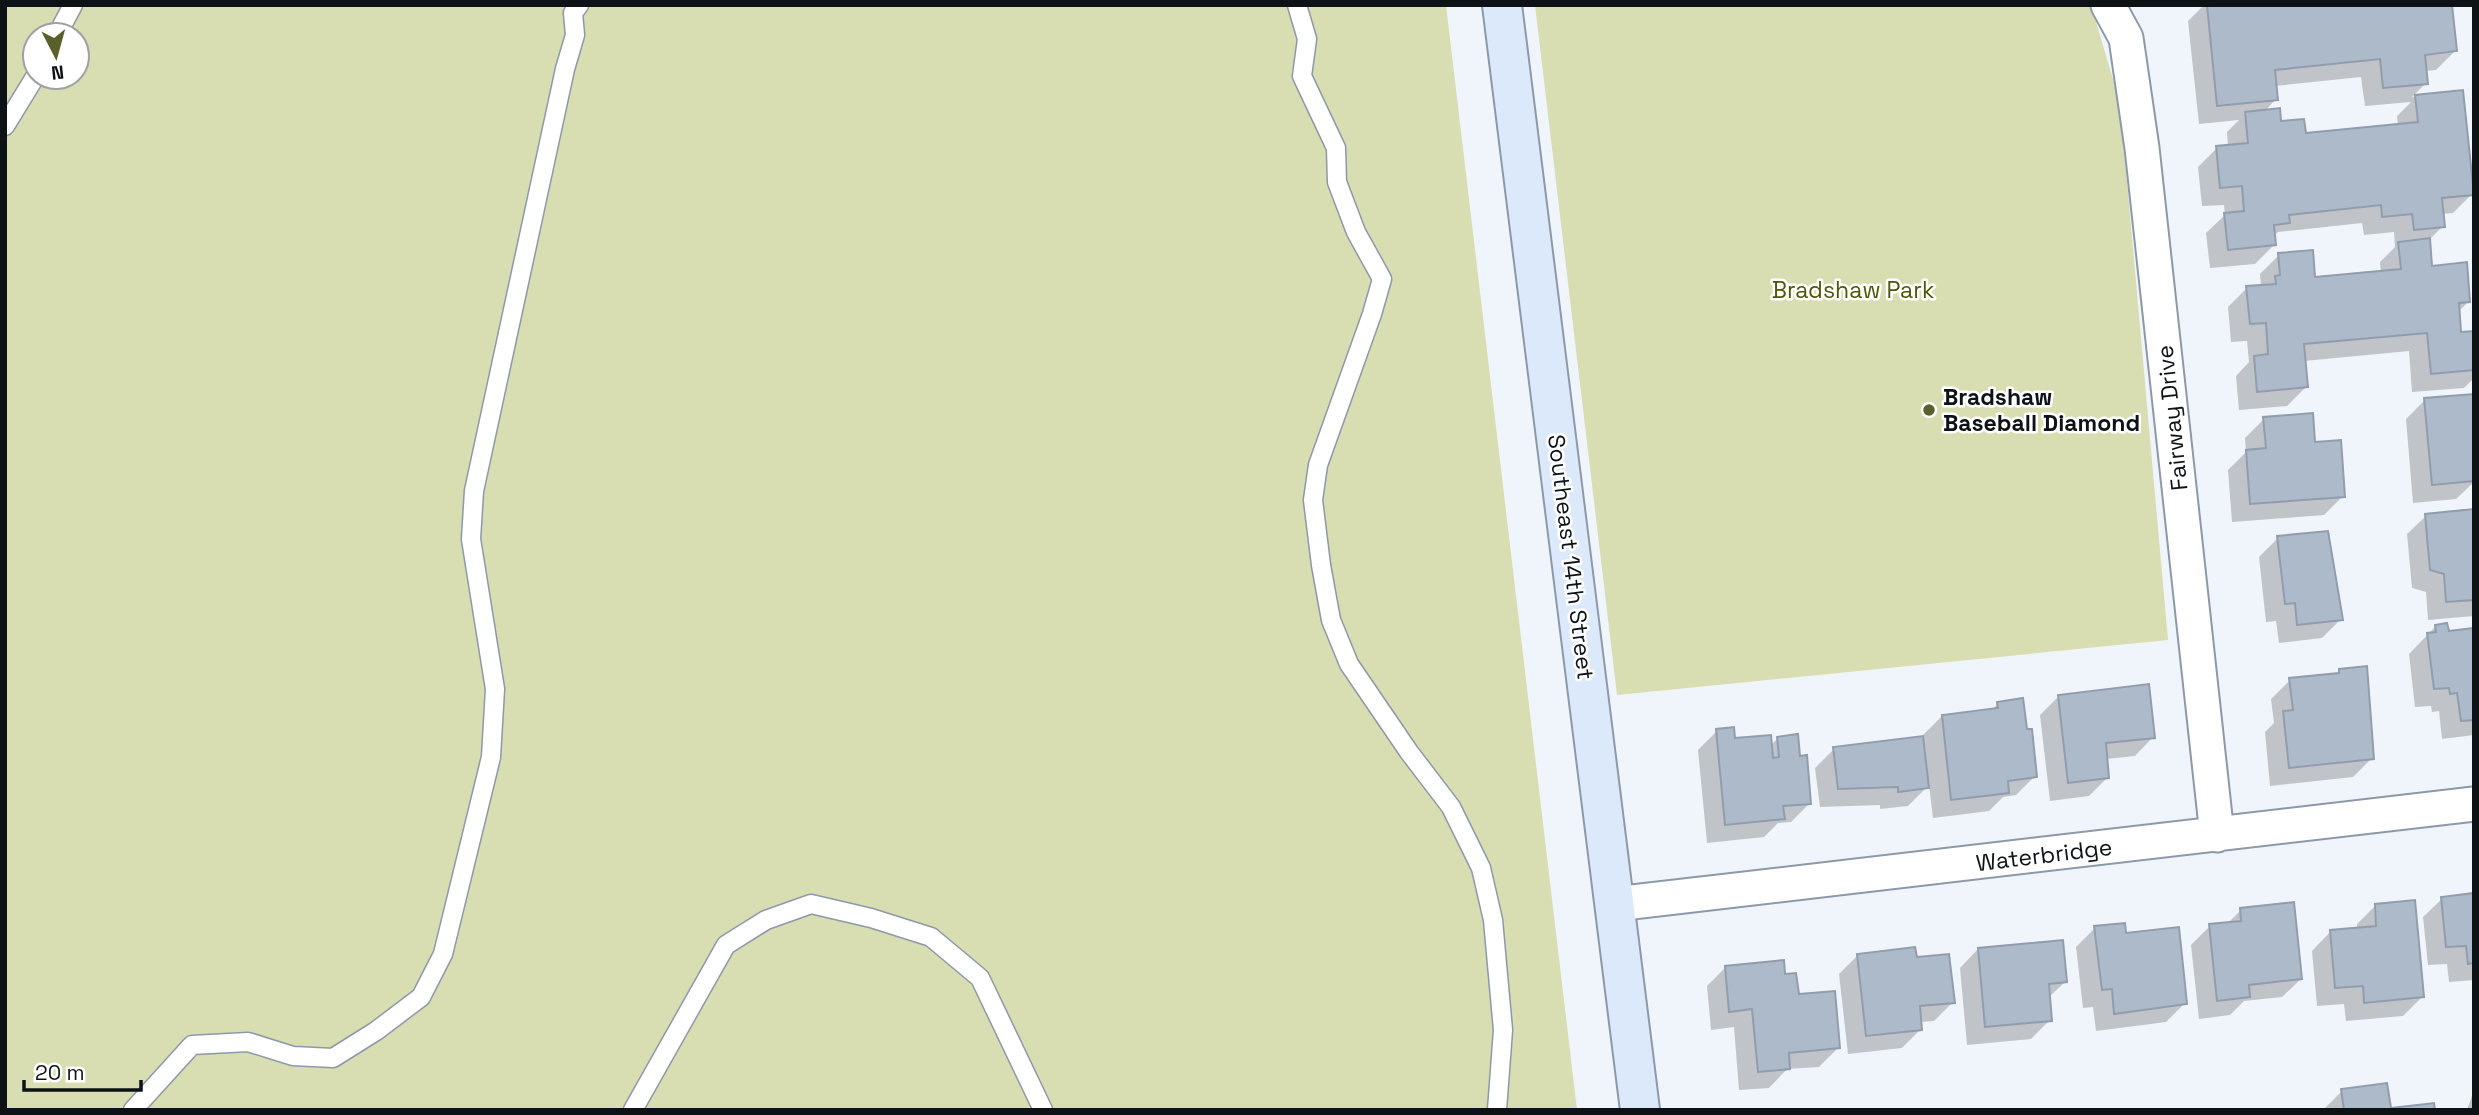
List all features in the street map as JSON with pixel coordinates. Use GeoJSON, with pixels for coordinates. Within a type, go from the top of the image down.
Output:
{"type":"FeatureCollection","features":[{"type":"Feature","properties":{"kind":"street","name":"Southeast 14th Street"},"geometry":{"type":"LineString","coordinates":[[1502,5],[1640,1110]]}},
{"type":"Feature","properties":{"kind":"street","name":"Fairway Drive"},"geometry":{"type":"LineString","coordinates":[[2108,5],[2126,38],[2142,148],[2217,835]]}},
{"type":"Feature","properties":{"kind":"street","name":"Waterbridge"},"geometry":{"type":"LineString","coordinates":[[1615,904],[2474,804]]}},
{"type":"Feature","properties":{"kind":"lane"},"geometry":{"type":"LineString","coordinates":[[64,21],[73,5]]}},
{"type":"Feature","properties":{"kind":"lane"},"geometry":{"type":"LineString","coordinates":[[133,1110],[192,1045],[248,1042],[293,1056],[333,1058],[376,1031],[421,997],[443,954],[491,757],[495,689],[471,539],[474,491],[565,69],[575,35],[573,13],[579,5]]}},
{"type":"Feature","properties":{"kind":"lane"},"geometry":{"type":"LineString","coordinates":[[1297,5],[1307,39],[1302,76],[1336,148],[1337,182],[1356,232],[1382,279],[1318,465],[1313,500],[1321,565],[1331,620],[1349,664],[1409,752],[1451,807],[1481,868],[1493,920],[1503,1030],[1497,1110]]}},
{"type":"Feature","properties":{"kind":"lane"},"geometry":{"type":"LineString","coordinates":[[5,126],[26,91]]}},
{"type":"Feature","properties":{"kind":"lane"},"geometry":{"type":"LineString","coordinates":[[633,1110],[726,945],[766,920],[811,904],[871,918],[931,937],[980,978],[1043,1110]]}},
{"type":"Feature","properties":{"kind":"green space"},"geometry":{"type":"Polygon","coordinates":[[[5,5],[1446,5],[1577,1110],[5,1110],[5,5]]]}},
{"type":"Feature","properties":{"kind":"green space","name":"Bradshaw Park"},"geometry":{"type":"Polygon","coordinates":[[[1535,5],[2091,5],[2120,103],[2168,640],[1617,695],[1535,5]]]}},
{"type":"Feature","properties":{"kind":"building"},"geometry":{"type":"Polygon","coordinates":[[[2207,5],[2452,5],[2457,51],[2425,55],[2428,84],[2383,88],[2380,59],[2275,70],[2278,100],[2217,106],[2207,5]]]}},
{"type":"Feature","properties":{"kind":"building"},"geometry":{"type":"Polygon","coordinates":[[[2463,90],[2474,195],[2442,198],[2445,227],[2414,230],[2412,214],[2382,217],[2381,205],[2289,215],[2290,223],[2274,225],[2276,245],[2228,250],[2224,213],[2244,211],[2242,186],[2220,188],[2216,146],[2248,143],[2245,112],[2280,108],[2281,121],[2304,119],[2306,133],[2418,122],[2415,95],[2463,90]]]}},
{"type":"Feature","properties":{"kind":"building"},"geometry":{"type":"Polygon","coordinates":[[[2430,238],[2432,266],[2467,262],[2470,302],[2459,303],[2461,332],[2474,331],[2474,370],[2431,374],[2427,333],[2304,344],[2308,387],[2257,392],[2254,356],[2268,354],[2266,323],[2250,324],[2246,286],[2276,284],[2275,276],[2280,275],[2278,253],[2313,250],[2315,277],[2401,269],[2398,242],[2430,238]]]}},
{"type":"Feature","properties":{"kind":"building"},"geometry":{"type":"Polygon","coordinates":[[[2474,394],[2474,481],[2432,485],[2424,398],[2474,394]]]}},
{"type":"Feature","properties":{"kind":"building"},"geometry":{"type":"Polygon","coordinates":[[[2313,413],[2315,442],[2341,440],[2345,497],[2250,504],[2246,450],[2266,448],[2263,417],[2313,413]]]}},
{"type":"Feature","properties":{"kind":"building"},"geometry":{"type":"Polygon","coordinates":[[[2474,509],[2474,600],[2446,602],[2444,574],[2430,570],[2425,514],[2474,509]]]}},
{"type":"Feature","properties":{"kind":"building"},"geometry":{"type":"Polygon","coordinates":[[[2328,531],[2343,620],[2297,625],[2295,603],[2285,604],[2277,536],[2328,531]]]}},
{"type":"Feature","properties":{"kind":"building"},"geometry":{"type":"Polygon","coordinates":[[[2447,623],[2449,631],[2474,628],[2474,720],[2461,721],[2457,693],[2450,694],[2449,688],[2434,689],[2427,633],[2436,632],[2435,625],[2447,623]]]}},
{"type":"Feature","properties":{"kind":"building"},"geometry":{"type":"Polygon","coordinates":[[[2367,666],[2374,759],[2289,768],[2283,711],[2293,710],[2289,678],[2339,673],[2339,669],[2367,666]]]}},
{"type":"Feature","properties":{"kind":"building"},"geometry":{"type":"Polygon","coordinates":[[[2149,684],[2155,738],[2106,743],[2109,778],[2068,783],[2058,695],[2149,684]]]}},
{"type":"Feature","properties":{"kind":"building"},"geometry":{"type":"Polygon","coordinates":[[[2023,698],[2027,729],[2032,729],[2037,777],[2008,781],[2009,793],[1951,800],[1942,715],[1998,708],[1997,702],[2023,698]]]}},
{"type":"Feature","properties":{"kind":"building"},"geometry":{"type":"Polygon","coordinates":[[[1734,727],[1735,738],[1771,735],[1773,758],[1779,757],[1777,737],[1798,734],[1800,756],[1807,755],[1811,804],[1783,806],[1785,819],[1725,825],[1716,729],[1734,727]]]}},
{"type":"Feature","properties":{"kind":"building"},"geometry":{"type":"Polygon","coordinates":[[[1923,736],[1929,788],[1898,792],[1898,787],[1838,789],[1833,747],[1923,736]]]}},
{"type":"Feature","properties":{"kind":"building"},"geometry":{"type":"Polygon","coordinates":[[[2474,893],[2474,963],[2468,964],[2466,946],[2446,947],[2441,897],[2474,893]]]}},
{"type":"Feature","properties":{"kind":"building"},"geometry":{"type":"Polygon","coordinates":[[[2415,900],[2424,997],[2364,1003],[2363,986],[2335,988],[2330,930],[2376,926],[2375,904],[2415,900]]]}},
{"type":"Feature","properties":{"kind":"building"},"geometry":{"type":"Polygon","coordinates":[[[2294,902],[2302,979],[2249,985],[2250,997],[2217,1001],[2209,924],[2241,921],[2240,908],[2294,902]]]}},
{"type":"Feature","properties":{"kind":"building"},"geometry":{"type":"Polygon","coordinates":[[[2125,923],[2126,933],[2179,927],[2187,1004],[2114,1014],[2112,989],[2102,990],[2094,926],[2125,923]]]}},
{"type":"Feature","properties":{"kind":"building"},"geometry":{"type":"Polygon","coordinates":[[[2063,940],[2067,982],[2049,984],[2052,1021],[1985,1027],[1978,948],[2063,940]]]}},
{"type":"Feature","properties":{"kind":"building"},"geometry":{"type":"Polygon","coordinates":[[[1915,947],[1917,957],[1949,954],[1955,1003],[1920,1006],[1922,1030],[1866,1036],[1857,954],[1915,947]]]}},
{"type":"Feature","properties":{"kind":"building"},"geometry":{"type":"Polygon","coordinates":[[[1784,960],[1785,974],[1796,973],[1799,994],[1835,991],[1840,1048],[1789,1053],[1790,1069],[1758,1072],[1752,1009],[1729,1012],[1725,966],[1784,960]]]}},
{"type":"Feature","properties":{"kind":"building"},"geometry":{"type":"Polygon","coordinates":[[[2387,1083],[2391,1108],[2434,1103],[2435,1110],[2344,1110],[2341,1089],[2387,1083]]]}},
{"type":"Feature","properties":{"kind":"place","name":"Bradshaw Baseball Diamond"},"geometry":{"type":"Point","coordinates":[1929,410]}}]}
